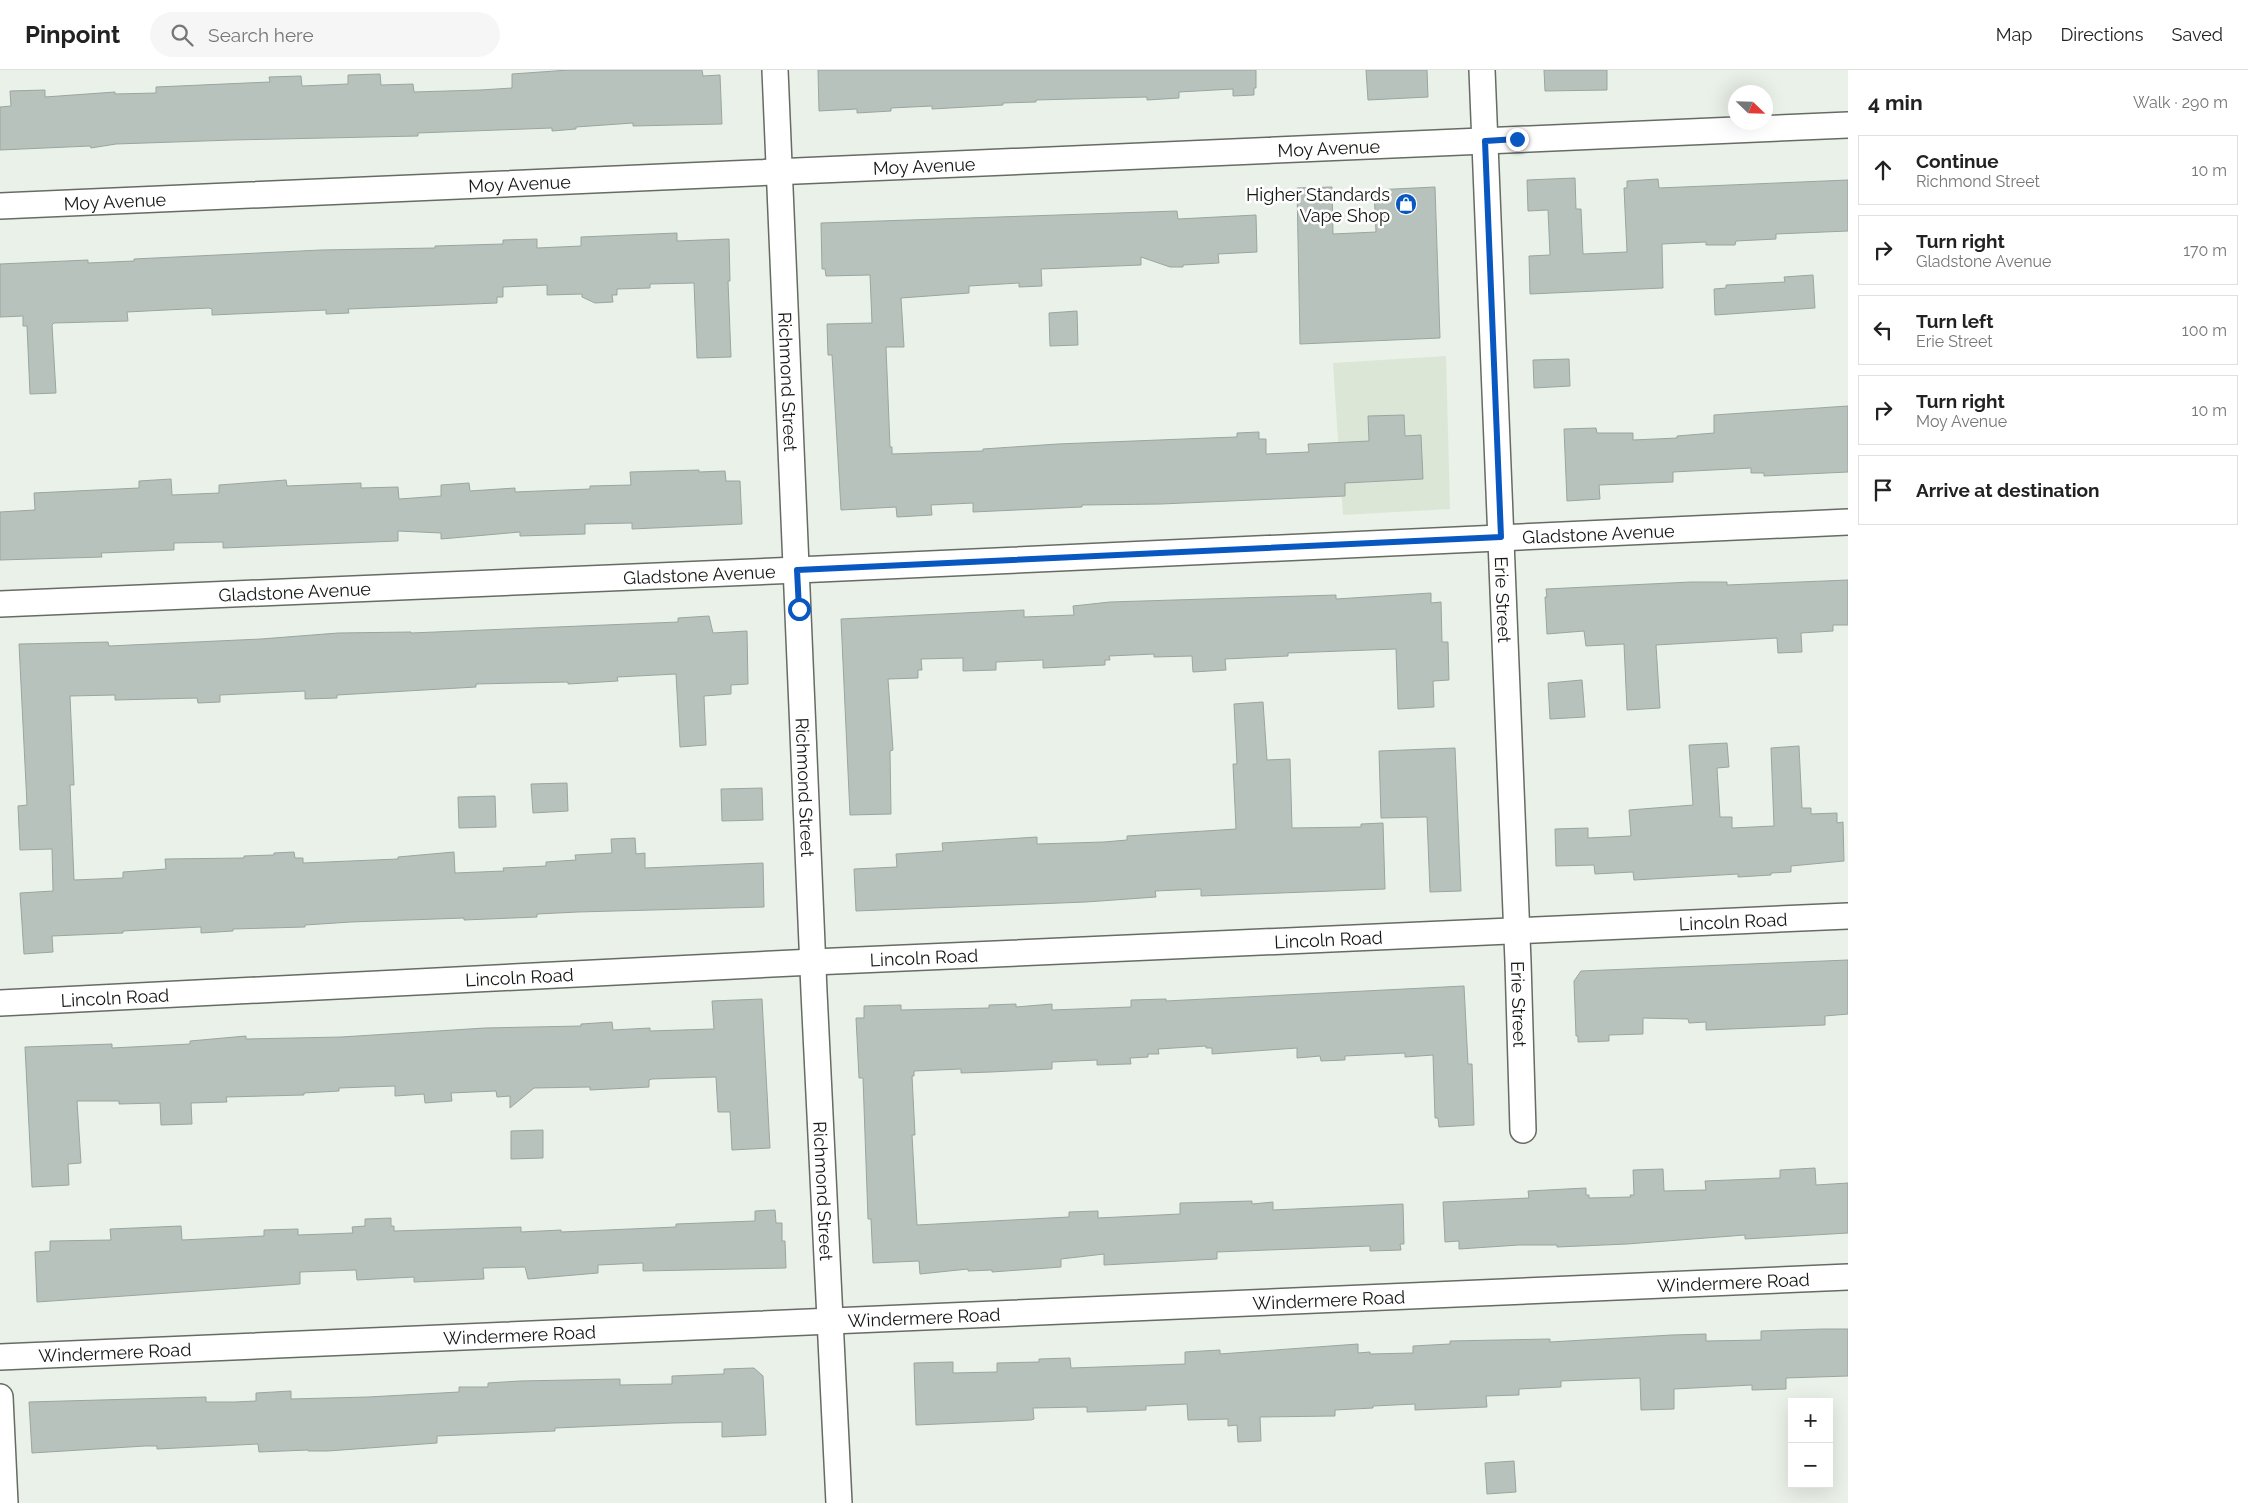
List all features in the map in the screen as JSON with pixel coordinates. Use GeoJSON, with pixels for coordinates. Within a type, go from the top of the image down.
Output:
{"type":"FeatureCollection","features":[{"type":"Feature","properties":{"kind":"street","name":"Richmond Street"},"geometry":{"type":"LineString","coordinates":[[775,70],[813,962],[839,1503]]}},
{"type":"Feature","properties":{"kind":"street","name":"Erie Street"},"geometry":{"type":"LineString","coordinates":[[1482,70],[1523,1130]]}},
{"type":"Feature","properties":{"kind":"street","name":"Moy Avenue"},"geometry":{"type":"LineString","coordinates":[[0,206],[1848,125]]}},
{"type":"Feature","properties":{"kind":"street","name":"Gladstone Avenue"},"geometry":{"type":"LineString","coordinates":[[0,604],[1848,522]]}},
{"type":"Feature","properties":{"kind":"street","name":"Lincoln Road"},"geometry":{"type":"LineString","coordinates":[[0,1003],[813,962],[1848,916]]}},
{"type":"Feature","properties":{"kind":"street","name":"Windermere Road"},"geometry":{"type":"LineString","coordinates":[[0,1358],[1848,1277]]}},
{"type":"Feature","properties":{"kind":"street"},"geometry":{"type":"LineString","coordinates":[[0,1397],[5,1503]]}},
{"type":"Feature","properties":{"kind":"shaded area"},"geometry":{"type":"Polygon","coordinates":[[[1446,356],[1450,509],[1343,515],[1333,363],[1446,356]]]}},
{"type":"Feature","properties":{"kind":"building"},"geometry":{"type":"Polygon","coordinates":[[[569,70],[702,70],[703,76],[720,75],[722,124],[633,126],[633,123],[576,127],[576,129],[552,131],[552,128],[418,133],[418,136],[233,140],[116,144],[91,148],[90,146],[0,150],[0,107],[11,106],[10,91],[45,90],[45,97],[115,92],[115,94],[156,93],[156,87],[270,82],[269,77],[301,76],[302,86],[348,84],[348,75],[380,74],[381,85],[413,84],[414,92],[480,90],[512,88],[512,74],[569,70]]]}},
{"type":"Feature","properties":{"kind":"building"},"geometry":{"type":"Polygon","coordinates":[[[818,70],[1256,70],[1256,88],[1254,88],[1254,95],[1233,96],[1233,89],[1179,92],[1179,98],[1147,100],[1147,97],[1036,100],[1036,102],[1003,103],[1003,105],[932,109],[932,106],[891,108],[891,111],[857,113],[857,109],[819,111],[818,70]]]}},
{"type":"Feature","properties":{"kind":"building"},"geometry":{"type":"Polygon","coordinates":[[[1366,70],[1427,70],[1428,97],[1368,100],[1366,70]]]}},
{"type":"Feature","properties":{"kind":"building"},"geometry":{"type":"Polygon","coordinates":[[[1544,70],[1607,70],[1607,90],[1545,91],[1544,70]]]}},
{"type":"Feature","properties":{"kind":"building"},"geometry":{"type":"Polygon","coordinates":[[[1575,178],[1576,209],[1581,209],[1583,254],[1627,252],[1624,188],[1627,188],[1627,181],[1658,179],[1659,188],[1848,180],[1848,231],[1776,234],[1776,239],[1736,241],[1735,245],[1706,245],[1706,242],[1662,244],[1663,288],[1530,294],[1529,256],[1550,255],[1548,210],[1528,211],[1527,180],[1575,178]]]}},
{"type":"Feature","properties":{"kind":"building"},"geometry":{"type":"Polygon","coordinates":[[[1332,187],[1333,234],[1376,232],[1374,190],[1435,187],[1440,338],[1300,344],[1297,188],[1332,187]]]}},
{"type":"Feature","properties":{"kind":"building"},"geometry":{"type":"Polygon","coordinates":[[[1177,211],[1178,219],[1256,215],[1257,252],[1218,254],[1219,263],[1183,265],[1183,267],[1170,267],[1141,257],[1141,265],[1041,269],[1042,286],[1019,287],[1019,283],[969,286],[969,293],[901,298],[904,347],[886,347],[890,447],[892,447],[892,454],[983,451],[983,449],[1058,444],[1237,437],[1237,433],[1259,432],[1259,439],[1266,439],[1266,454],[1309,452],[1308,444],[1369,441],[1368,416],[1404,415],[1405,436],[1421,435],[1423,479],[1345,483],[1345,496],[1161,504],[1082,505],[1082,507],[973,512],[973,503],[931,505],[932,515],[897,517],[896,507],[841,510],[832,355],[828,355],[827,324],[872,323],[870,275],[826,276],[825,269],[822,269],[821,223],[1177,211]]]}},
{"type":"Feature","properties":{"kind":"building"},"geometry":{"type":"Polygon","coordinates":[[[677,233],[677,241],[729,239],[730,281],[728,281],[731,357],[697,358],[694,283],[650,284],[650,288],[617,289],[617,295],[612,295],[613,302],[595,303],[582,297],[582,294],[547,295],[547,285],[503,287],[503,297],[497,297],[497,303],[348,309],[349,313],[326,314],[326,310],[212,315],[212,309],[209,308],[127,312],[128,321],[54,323],[52,325],[56,393],[30,394],[27,326],[23,326],[23,316],[0,317],[0,264],[88,260],[88,263],[321,250],[435,248],[435,246],[503,244],[503,240],[537,239],[537,248],[581,246],[581,237],[677,233]]]}},
{"type":"Feature","properties":{"kind":"building"},"geometry":{"type":"Polygon","coordinates":[[[1813,275],[1815,308],[1715,315],[1714,289],[1726,288],[1726,285],[1785,282],[1784,277],[1813,275]]]}},
{"type":"Feature","properties":{"kind":"building"},"geometry":{"type":"Polygon","coordinates":[[[1077,311],[1078,345],[1050,346],[1049,313],[1077,311]]]}},
{"type":"Feature","properties":{"kind":"building"},"geometry":{"type":"Polygon","coordinates":[[[1569,359],[1570,386],[1534,388],[1533,360],[1569,359]]]}},
{"type":"Feature","properties":{"kind":"building"},"geometry":{"type":"Polygon","coordinates":[[[1848,406],[1848,472],[1764,476],[1764,473],[1751,473],[1751,468],[1673,472],[1673,482],[1599,485],[1600,499],[1567,501],[1564,429],[1596,428],[1597,433],[1633,433],[1633,440],[1677,438],[1677,436],[1714,433],[1714,415],[1848,406]]]}},
{"type":"Feature","properties":{"kind":"building"},"geometry":{"type":"Polygon","coordinates":[[[699,470],[699,472],[725,471],[726,481],[740,481],[742,524],[632,529],[632,523],[585,524],[585,534],[520,536],[520,532],[441,539],[441,533],[398,531],[398,541],[223,548],[223,542],[174,543],[174,550],[101,553],[102,557],[0,560],[0,512],[35,510],[34,493],[139,488],[139,481],[171,479],[172,495],[219,493],[219,485],[286,480],[287,486],[361,483],[361,488],[398,487],[399,499],[441,496],[441,485],[469,483],[470,491],[515,488],[515,492],[590,489],[590,486],[631,485],[630,472],[699,470]]]}},
{"type":"Feature","properties":{"kind":"building"},"geometry":{"type":"Polygon","coordinates":[[[1848,580],[1848,625],[1833,625],[1833,631],[1801,633],[1802,652],[1778,653],[1777,638],[1656,645],[1660,708],[1627,710],[1624,644],[1586,646],[1584,631],[1547,634],[1546,589],[1691,582],[1727,582],[1727,585],[1848,580]]]}},
{"type":"Feature","properties":{"kind":"building"},"geometry":{"type":"Polygon","coordinates":[[[1431,593],[1431,603],[1441,602],[1442,642],[1448,642],[1449,680],[1433,681],[1434,707],[1398,709],[1396,649],[1288,653],[1288,656],[1225,659],[1226,670],[1193,672],[1192,656],[1154,657],[1154,654],[1109,656],[1110,660],[1105,660],[1105,665],[1043,668],[1043,660],[996,662],[996,670],[963,671],[963,658],[921,659],[922,670],[918,670],[918,678],[888,679],[893,750],[890,751],[891,814],[850,815],[841,619],[1024,610],[1024,617],[1074,615],[1073,606],[1110,602],[1336,595],[1336,599],[1431,593]]]}},
{"type":"Feature","properties":{"kind":"building"},"geometry":{"type":"Polygon","coordinates":[[[709,616],[713,633],[747,631],[748,684],[731,685],[731,694],[704,696],[706,745],[680,747],[676,674],[617,677],[618,681],[568,684],[568,682],[476,684],[476,687],[337,695],[337,698],[305,699],[305,691],[220,695],[220,702],[198,703],[197,698],[115,700],[115,695],[70,696],[74,785],[70,785],[74,880],[123,878],[123,872],[166,869],[165,859],[244,858],[244,856],[294,852],[295,858],[303,858],[303,863],[398,859],[398,857],[454,852],[455,873],[504,871],[503,868],[546,866],[546,862],[576,860],[575,855],[612,853],[611,839],[635,838],[636,854],[645,853],[645,868],[763,863],[764,907],[578,912],[537,914],[537,917],[464,920],[464,918],[351,922],[305,925],[305,927],[233,929],[233,931],[201,933],[201,927],[123,931],[123,933],[52,936],[53,952],[24,954],[20,893],[53,891],[52,849],[20,850],[18,806],[27,805],[19,644],[108,642],[109,646],[261,639],[338,633],[411,633],[678,622],[678,618],[709,616]]]}},
{"type":"Feature","properties":{"kind":"building"},"geometry":{"type":"Polygon","coordinates":[[[1582,680],[1585,717],[1550,719],[1548,683],[1582,680]]]}},
{"type":"Feature","properties":{"kind":"building"},"geometry":{"type":"Polygon","coordinates":[[[1263,702],[1267,760],[1290,759],[1292,828],[1361,827],[1361,824],[1383,823],[1385,889],[1201,896],[1201,889],[1155,891],[1156,897],[1086,902],[856,911],[854,869],[897,867],[896,854],[943,851],[942,843],[1037,837],[1037,844],[1104,842],[1127,840],[1127,836],[1236,829],[1233,764],[1237,764],[1234,704],[1263,702]]]}},
{"type":"Feature","properties":{"kind":"building"},"geometry":{"type":"Polygon","coordinates":[[[1727,743],[1729,767],[1717,768],[1720,817],[1732,817],[1732,828],[1774,826],[1771,748],[1799,746],[1802,808],[1811,808],[1811,814],[1837,813],[1837,823],[1843,822],[1844,861],[1791,866],[1791,872],[1771,873],[1771,875],[1738,877],[1738,874],[1634,880],[1633,872],[1595,874],[1594,865],[1556,866],[1555,829],[1588,828],[1588,838],[1631,836],[1629,810],[1693,805],[1689,745],[1727,743]]]}},
{"type":"Feature","properties":{"kind":"building"},"geometry":{"type":"Polygon","coordinates":[[[1455,748],[1461,891],[1430,892],[1427,817],[1381,818],[1379,751],[1455,748]]]}},
{"type":"Feature","properties":{"kind":"building"},"geometry":{"type":"Polygon","coordinates":[[[567,783],[568,811],[533,813],[531,784],[567,783]]]}},
{"type":"Feature","properties":{"kind":"building"},"geometry":{"type":"Polygon","coordinates":[[[762,788],[763,820],[722,821],[721,789],[762,788]]]}},
{"type":"Feature","properties":{"kind":"building"},"geometry":{"type":"Polygon","coordinates":[[[495,796],[496,827],[459,828],[458,797],[495,796]]]}},
{"type":"Feature","properties":{"kind":"building"},"geometry":{"type":"Polygon","coordinates":[[[1848,960],[1848,1014],[1825,1016],[1825,1025],[1706,1030],[1706,1022],[1689,1023],[1688,1019],[1643,1018],[1643,1034],[1609,1035],[1609,1041],[1578,1042],[1578,1036],[1576,1036],[1574,981],[1581,971],[1848,960]]]}},
{"type":"Feature","properties":{"kind":"building"},"geometry":{"type":"Polygon","coordinates":[[[1464,986],[1468,1064],[1472,1064],[1474,1125],[1439,1127],[1438,1118],[1435,1118],[1433,1055],[1405,1057],[1405,1053],[1345,1056],[1345,1060],[1321,1061],[1320,1056],[1297,1058],[1297,1048],[1212,1054],[1212,1048],[1206,1048],[1206,1046],[1158,1049],[1159,1054],[1148,1054],[1148,1057],[1130,1058],[1131,1064],[1097,1065],[1097,1060],[1052,1062],[1052,1069],[961,1073],[961,1069],[914,1071],[914,1076],[912,1076],[915,1135],[912,1135],[917,1225],[1069,1217],[1069,1212],[1098,1211],[1098,1218],[1180,1214],[1180,1203],[1252,1201],[1252,1204],[1273,1202],[1273,1210],[1403,1204],[1404,1244],[1400,1244],[1401,1250],[1370,1251],[1370,1246],[1217,1252],[1217,1259],[1104,1265],[1104,1254],[1061,1259],[1061,1267],[992,1272],[992,1270],[968,1271],[968,1269],[920,1274],[919,1261],[873,1263],[871,1219],[868,1219],[863,1078],[859,1078],[856,1018],[864,1018],[864,1006],[901,1005],[901,1010],[989,1008],[989,1005],[1016,1004],[1016,1007],[1052,1004],[1052,1010],[1131,1007],[1131,1000],[1166,999],[1166,1001],[1464,986]]]}},
{"type":"Feature","properties":{"kind":"building"},"geometry":{"type":"Polygon","coordinates":[[[762,999],[770,1148],[732,1150],[730,1112],[718,1112],[716,1077],[652,1079],[649,1080],[649,1087],[590,1090],[590,1087],[534,1088],[510,1108],[510,1096],[497,1097],[496,1091],[451,1093],[452,1101],[425,1103],[424,1094],[395,1096],[395,1086],[339,1088],[339,1091],[304,1093],[304,1095],[226,1097],[227,1102],[191,1103],[192,1124],[161,1125],[160,1103],[119,1104],[119,1101],[77,1101],[81,1163],[68,1164],[69,1185],[32,1187],[25,1047],[112,1044],[112,1048],[190,1044],[190,1041],[246,1036],[246,1039],[341,1037],[485,1028],[581,1026],[581,1024],[612,1022],[613,1030],[650,1028],[650,1031],[714,1029],[712,1001],[762,999]]]}},
{"type":"Feature","properties":{"kind":"building"},"geometry":{"type":"Polygon","coordinates":[[[543,1130],[543,1158],[511,1159],[511,1131],[543,1130]]]}},
{"type":"Feature","properties":{"kind":"building"},"geometry":{"type":"Polygon","coordinates":[[[1815,1168],[1816,1185],[1848,1183],[1848,1233],[1745,1239],[1745,1235],[1557,1247],[1557,1245],[1519,1245],[1459,1249],[1459,1241],[1445,1242],[1443,1202],[1529,1198],[1528,1191],[1586,1188],[1586,1195],[1589,1195],[1589,1198],[1631,1197],[1630,1195],[1634,1195],[1633,1170],[1663,1169],[1664,1191],[1706,1190],[1705,1181],[1780,1178],[1780,1170],[1815,1168]]]}},
{"type":"Feature","properties":{"kind":"building"},"geometry":{"type":"Polygon","coordinates":[[[775,1210],[776,1223],[782,1223],[782,1241],[785,1241],[786,1268],[643,1271],[643,1263],[598,1265],[598,1273],[528,1279],[525,1267],[483,1268],[484,1279],[414,1282],[414,1277],[357,1280],[356,1270],[300,1272],[300,1284],[37,1302],[35,1252],[50,1251],[50,1241],[111,1240],[110,1229],[181,1226],[182,1240],[264,1236],[264,1230],[298,1229],[298,1235],[353,1233],[352,1227],[365,1226],[365,1219],[391,1218],[391,1226],[394,1226],[394,1231],[521,1227],[521,1232],[561,1230],[561,1232],[676,1227],[676,1224],[755,1221],[755,1211],[775,1210]]]}},
{"type":"Feature","properties":{"kind":"building"},"geometry":{"type":"Polygon","coordinates":[[[1848,1329],[1848,1376],[1786,1378],[1786,1389],[1752,1390],[1752,1385],[1674,1389],[1674,1409],[1641,1410],[1640,1378],[1561,1381],[1561,1387],[1519,1389],[1519,1395],[1486,1396],[1487,1407],[1415,1410],[1415,1404],[1335,1410],[1335,1416],[1260,1417],[1261,1441],[1238,1442],[1237,1425],[1228,1426],[1228,1419],[1188,1420],[1187,1404],[1146,1406],[1146,1410],[1087,1412],[1087,1407],[1033,1408],[1034,1419],[1031,1420],[916,1425],[914,1363],[953,1362],[953,1373],[997,1372],[997,1363],[1039,1362],[1039,1359],[1070,1358],[1071,1368],[1185,1364],[1185,1352],[1220,1350],[1220,1354],[1358,1344],[1358,1353],[1413,1353],[1413,1346],[1450,1344],[1450,1341],[1550,1339],[1550,1342],[1706,1334],[1706,1341],[1761,1340],[1761,1331],[1848,1329]]]}},
{"type":"Feature","properties":{"kind":"building"},"geometry":{"type":"Polygon","coordinates":[[[754,1368],[763,1376],[766,1435],[722,1437],[722,1422],[673,1423],[437,1436],[437,1443],[328,1451],[259,1452],[258,1444],[157,1449],[157,1446],[145,1446],[32,1453],[29,1402],[206,1397],[206,1402],[235,1402],[256,1401],[256,1393],[291,1391],[291,1399],[368,1397],[459,1392],[459,1387],[488,1387],[488,1383],[520,1381],[620,1379],[620,1385],[672,1384],[672,1376],[724,1374],[724,1369],[754,1368]]]}},
{"type":"Feature","properties":{"kind":"building"},"geometry":{"type":"Polygon","coordinates":[[[1514,1461],[1516,1492],[1487,1494],[1485,1463],[1514,1461]]]}},
{"type":"Feature","properties":{"kind":"place","name":"Higher Standards Vape Shop"},"geometry":{"type":"Point","coordinates":[1406,204]}},
{"type":"Feature","properties":{"kind":"route"},"geometry":{"type":"LineString","coordinates":[[799,609],[797,570],[1501,537],[1485,141],[1517,139]]}}]}
